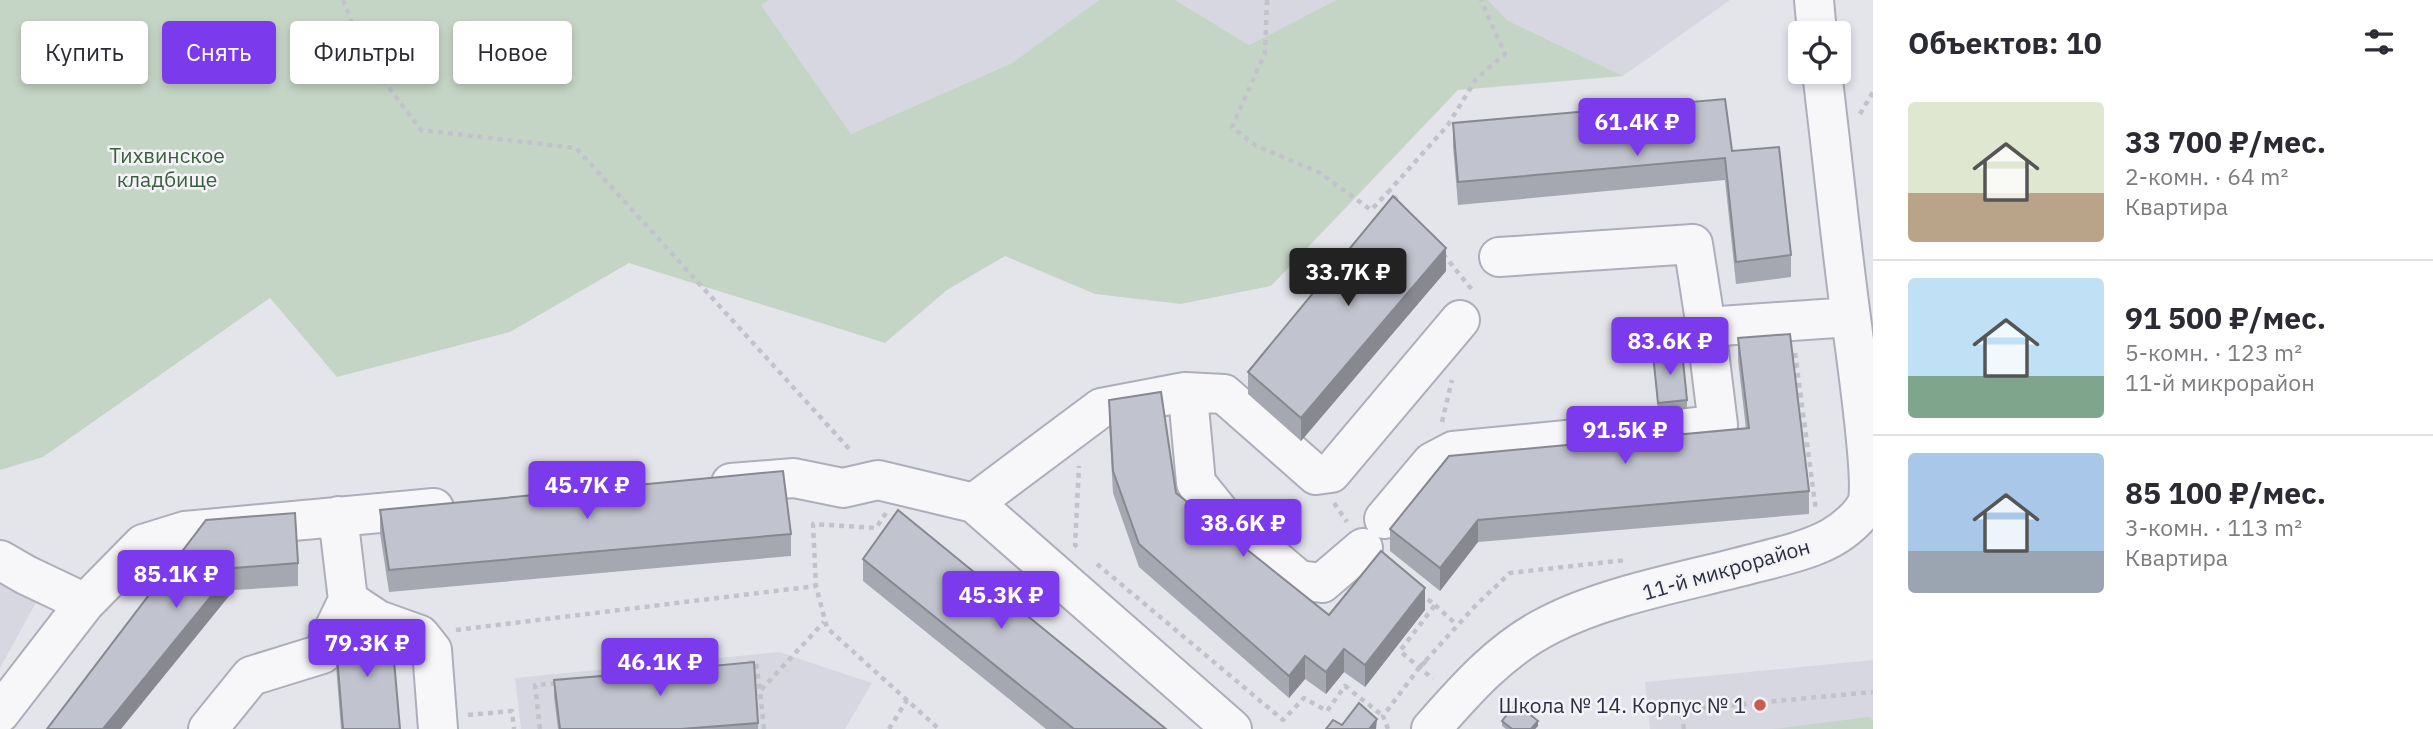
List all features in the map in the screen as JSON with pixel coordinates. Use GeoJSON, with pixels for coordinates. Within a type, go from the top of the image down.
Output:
{"type":"FeatureCollection","features":[{"type":"Feature","properties":{"kind":"street"},"geometry":{"type":"LineString","coordinates":[[1814,0],[1816,21]]}},
{"type":"Feature","properties":{"kind":"street","name":"11-й микрорайон"},"geometry":{"type":"LineString","coordinates":[[1431,729],[1511,648],[1549,625],[1597,605],[1784,556],[1832,538],[1854,521],[1869,501],[1872,472],[1871,429],[1851,317],[1823,84]]}},
{"type":"Feature","properties":{"kind":"street"},"geometry":{"type":"LineString","coordinates":[[1185,392],[1189,407],[1196,483],[1221,514],[1299,580],[1322,583],[1374,533],[1432,462],[1453,451],[1718,425],[1693,244],[1499,257]]}},
{"type":"Feature","properties":{"kind":"street"},"geometry":{"type":"LineString","coordinates":[[974,503],[1101,408],[1185,392],[1224,394],[1316,475],[1331,474],[1468,307]]}},
{"type":"Feature","properties":{"kind":"street"},"geometry":{"type":"LineString","coordinates":[[1706,327],[1851,317]]}},
{"type":"Feature","properties":{"kind":"street"},"geometry":{"type":"LineString","coordinates":[[699,486],[794,478],[843,488],[891,483],[974,503],[1232,729]]}},
{"type":"Feature","properties":{"kind":"street"},"geometry":{"type":"LineString","coordinates":[[0,713],[85,603],[142,544],[185,531],[470,505]]}},
{"type":"Feature","properties":{"kind":"street"},"geometry":{"type":"LineString","coordinates":[[208,729],[251,676],[322,654],[348,600],[338,516]]}},
{"type":"Feature","properties":{"kind":"street"},"geometry":{"type":"LineString","coordinates":[[0,560],[85,603]]}},
{"type":"Feature","properties":{"kind":"street"},"geometry":{"type":"LineString","coordinates":[[348,600],[378,620],[420,635],[432,650],[437,723]]}},
{"type":"Feature","properties":{"kind":"path"},"geometry":{"type":"LineString","coordinates":[[343,0],[367,59],[421,130],[576,148],[709,297],[891,483],[876,528],[813,524],[816,586],[827,628],[939,729]]}},
{"type":"Feature","properties":{"kind":"path"},"geometry":{"type":"LineString","coordinates":[[1267,0],[1265,53],[1232,127],[1255,145],[1320,173],[1371,211],[1448,125],[1476,79],[1505,54],[1482,0]]}},
{"type":"Feature","properties":{"kind":"path"},"geometry":{"type":"LineString","coordinates":[[1389,191],[1398,201]]}},
{"type":"Feature","properties":{"kind":"path"},"geometry":{"type":"LineString","coordinates":[[1441,253],[1468,307]]}},
{"type":"Feature","properties":{"kind":"path"},"geometry":{"type":"LineString","coordinates":[[1791,321],[1816,513]]}},
{"type":"Feature","properties":{"kind":"path"},"geometry":{"type":"LineString","coordinates":[[1082,423],[1075,545],[1085,554]]}},
{"type":"Feature","properties":{"kind":"path"},"geometry":{"type":"LineString","coordinates":[[1316,475],[1374,533]]}},
{"type":"Feature","properties":{"kind":"path"},"geometry":{"type":"LineString","coordinates":[[1383,716],[1419,668],[1457,625],[1510,573],[1630,559]]}},
{"type":"Feature","properties":{"kind":"path"},"geometry":{"type":"LineString","coordinates":[[1096,562],[1283,720],[1304,698],[1327,711],[1345,686],[1383,716],[1388,729]]}},
{"type":"Feature","properties":{"kind":"path"},"geometry":{"type":"LineString","coordinates":[[420,635],[816,586]]}},
{"type":"Feature","properties":{"kind":"path"},"geometry":{"type":"LineString","coordinates":[[1415,588],[1457,625]]}},
{"type":"Feature","properties":{"kind":"path"},"geometry":{"type":"LineString","coordinates":[[1435,605],[1400,651],[1457,700]]}},
{"type":"Feature","properties":{"kind":"path"},"geometry":{"type":"LineString","coordinates":[[760,691],[825,621]]}},
{"type":"Feature","properties":{"kind":"path"},"geometry":{"type":"LineString","coordinates":[[1419,668],[1426,661]]}},
{"type":"Feature","properties":{"kind":"path"},"geometry":{"type":"LineString","coordinates":[[743,664],[757,662],[764,729]]}},
{"type":"Feature","properties":{"kind":"path"},"geometry":{"type":"LineString","coordinates":[[540,729],[536,685],[563,682]]}},
{"type":"Feature","properties":{"kind":"path"},"geometry":{"type":"LineString","coordinates":[[1684,729],[1681,710],[1873,692]]}},
{"type":"Feature","properties":{"kind":"path"},"geometry":{"type":"LineString","coordinates":[[889,729],[906,700]]}},
{"type":"Feature","properties":{"kind":"path"},"geometry":{"type":"LineString","coordinates":[[437,723],[512,711],[514,729]]}},
{"type":"Feature","properties":{"kind":"shaded area"},"geometry":{"type":"Polygon","coordinates":[[[769,0],[1099,0],[1012,63],[851,134],[760,4],[769,0]]]}},
{"type":"Feature","properties":{"kind":"shaded area"},"geometry":{"type":"Polygon","coordinates":[[[1175,0],[1336,0],[1249,45],[1175,0]]]}},
{"type":"Feature","properties":{"kind":"shaded area"},"geometry":{"type":"Polygon","coordinates":[[[1488,0],[1730,0],[1623,76],[1507,20],[1488,0]]]}},
{"type":"Feature","properties":{"kind":"shaded area"},"geometry":{"type":"Polygon","coordinates":[[[0,554],[50,577],[0,668],[0,554]]]}},
{"type":"Feature","properties":{"kind":"shaded area"},"geometry":{"type":"Polygon","coordinates":[[[779,652],[872,683],[845,729],[521,729],[515,678],[779,652]]]}},
{"type":"Feature","properties":{"kind":"shaded area","name":"Школа № 14. Корпус № 1"},"geometry":{"type":"Polygon","coordinates":[[[1873,660],[1873,729],[1650,729],[1645,682],[1873,660]]]}},
{"type":"Feature","properties":{"kind":"green space","name":"Тихвинское кладбище"},"geometry":{"type":"Polygon","coordinates":[[[0,0],[769,0],[761,5],[851,134],[1012,63],[1099,0],[1175,0],[1249,45],[1336,0],[1488,0],[1507,20],[1623,76],[1458,90],[1271,286],[1181,304],[1095,294],[1005,256],[947,290],[885,343],[629,263],[510,332],[337,377],[270,298],[43,457],[0,470],[0,0]]]}},
{"type":"Feature","properties":{"kind":"green space"},"geometry":{"type":"Polygon","coordinates":[[[1869,717],[1873,720],[1873,729],[1773,729],[1869,717]]]}},
{"type":"Feature","properties":{"kind":"building"},"geometry":{"type":"Polygon","coordinates":[[[1725,99],[1732,151],[1779,147],[1791,255],[1736,262],[1725,158],[1458,182],[1453,123],[1725,99]]]}},
{"type":"Feature","properties":{"kind":"building"},"geometry":{"type":"Polygon","coordinates":[[[1393,196],[1446,248],[1301,418],[1248,372],[1393,196]]]}},
{"type":"Feature","properties":{"kind":"building"},"geometry":{"type":"Polygon","coordinates":[[[1790,334],[1809,491],[1478,520],[1440,568],[1390,529],[1449,456],[1749,428],[1738,338],[1790,334]]]}},
{"type":"Feature","properties":{"kind":"building"},"geometry":{"type":"Polygon","coordinates":[[[1682,351],[1687,400],[1658,403],[1653,354],[1682,351]]]}},
{"type":"Feature","properties":{"kind":"building"},"geometry":{"type":"Polygon","coordinates":[[[1161,392],[1176,493],[1329,615],[1381,551],[1425,588],[1365,665],[1344,649],[1326,672],[1305,656],[1289,676],[1139,544],[1113,471],[1109,400],[1161,392]]]}},
{"type":"Feature","properties":{"kind":"building"},"geometry":{"type":"Polygon","coordinates":[[[783,471],[791,534],[389,570],[380,510],[783,471]]]}},
{"type":"Feature","properties":{"kind":"building"},"geometry":{"type":"Polygon","coordinates":[[[898,510],[1166,729],[1074,729],[863,559],[898,510]]]}},
{"type":"Feature","properties":{"kind":"building"},"geometry":{"type":"Polygon","coordinates":[[[295,513],[298,563],[234,568],[103,729],[47,729],[206,520],[295,513]]]}},
{"type":"Feature","properties":{"kind":"building"},"geometry":{"type":"Polygon","coordinates":[[[391,626],[400,729],[343,729],[335,631],[391,626]]]}},
{"type":"Feature","properties":{"kind":"building"},"geometry":{"type":"Polygon","coordinates":[[[679,658],[681,669],[754,662],[758,723],[681,729],[560,729],[554,680],[626,674],[625,663],[679,658]]]}},
{"type":"Feature","properties":{"kind":"building"},"geometry":{"type":"Polygon","coordinates":[[[1359,703],[1377,719],[1369,729],[1326,729],[1333,720],[1342,725],[1359,703]]]}},
{"type":"Feature","properties":{"kind":"building"},"geometry":{"type":"Polygon","coordinates":[[[1516,703],[1538,721],[1531,729],[1512,729],[1502,721],[1516,703]]]}},
{"type":"Feature","properties":{"kind":"place","name":"Школа № 14. Корпус № 1"},"geometry":{"type":"Point","coordinates":[1760,705]}}]}
